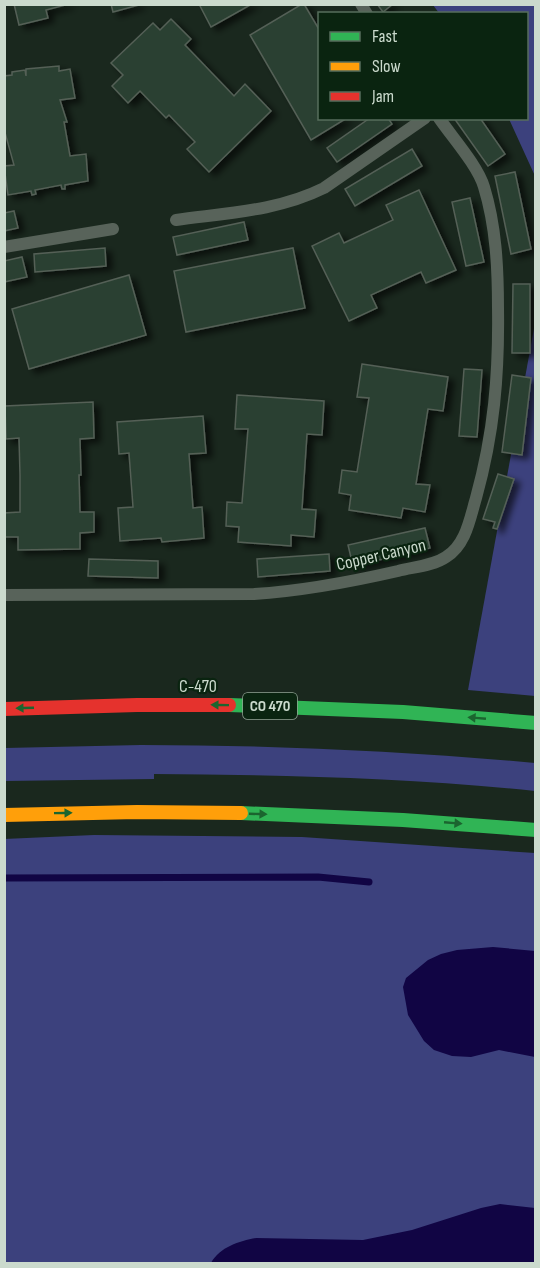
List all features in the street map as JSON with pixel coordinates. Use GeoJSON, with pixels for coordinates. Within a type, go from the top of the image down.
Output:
{"type":"FeatureCollection","features":[{"type":"Feature","properties":{"kind":"highway","name":"C-470"},"geometry":{"type":"LineString","coordinates":[[4,709],[139,704],[243,705],[423,714],[536,723]]}},
{"type":"Feature","properties":{"kind":"highway"},"geometry":{"type":"LineString","coordinates":[[4,816],[114,812],[321,815],[536,830]]}},
{"type":"Feature","properties":{"kind":"lane"},"geometry":{"type":"LineString","coordinates":[[176,220],[295,201],[324,188],[422,120]]}},
{"type":"Feature","properties":{"kind":"lane","name":"Copper Canyon"},"geometry":{"type":"LineString","coordinates":[[4,595],[292,592],[325,587],[427,564],[446,557],[451,552],[462,540],[468,524],[485,466],[491,433],[499,366],[497,257],[486,195],[480,176],[440,120]]}},
{"type":"Feature","properties":{"kind":"lane"},"geometry":{"type":"LineString","coordinates":[[4,247],[113,229]]}},
{"type":"Feature","properties":{"kind":"shaded area"},"geometry":{"type":"Polygon","coordinates":[[[433,5],[535,5],[535,176],[509,120],[528,120],[528,12],[438,12],[433,5]]]}},
{"type":"Feature","properties":{"kind":"shaded area"},"geometry":{"type":"Polygon","coordinates":[[[535,323],[535,696],[468,690],[535,323]]]}},
{"type":"Feature","properties":{"kind":"shaded area"},"geometry":{"type":"Polygon","coordinates":[[[141,745],[338,750],[535,763],[535,791],[393,780],[250,775],[154,774],[154,779],[5,781],[5,748],[141,745]]]}},
{"type":"Feature","properties":{"kind":"shaded area"},"geometry":{"type":"Polygon","coordinates":[[[94,835],[302,837],[535,853],[535,1263],[5,1263],[4,839],[94,835]]]}},
{"type":"Feature","properties":{"kind":"shaded area"},"geometry":{"type":"Polygon","coordinates":[[[493,947],[535,951],[535,1057],[499,1050],[471,1057],[452,1056],[434,1050],[424,1041],[408,1015],[403,987],[406,978],[428,960],[441,954],[457,950],[493,947]]]}},
{"type":"Feature","properties":{"kind":"shaded area"},"geometry":{"type":"Polygon","coordinates":[[[500,1204],[535,1208],[535,1263],[211,1263],[225,1249],[250,1239],[363,1240],[412,1230],[500,1204]]]}},
{"type":"Feature","properties":{"kind":"building"},"geometry":{"type":"Polygon","coordinates":[[[14,4],[69,4],[46,10],[48,18],[19,25],[14,4]]]}},
{"type":"Feature","properties":{"kind":"building"},"geometry":{"type":"Polygon","coordinates":[[[111,4],[139,4],[139,5],[113,12],[111,4]]]}},
{"type":"Feature","properties":{"kind":"building"},"geometry":{"type":"Polygon","coordinates":[[[199,4],[252,4],[211,27],[199,4]]]}},
{"type":"Feature","properties":{"kind":"building"},"geometry":{"type":"Polygon","coordinates":[[[304,4],[318,28],[318,120],[344,120],[311,140],[250,35],[304,4]]]}},
{"type":"Feature","properties":{"kind":"building"},"geometry":{"type":"Polygon","coordinates":[[[377,4],[393,4],[383,12],[377,4]]]}},
{"type":"Feature","properties":{"kind":"building"},"geometry":{"type":"Polygon","coordinates":[[[171,19],[191,39],[185,45],[234,96],[245,84],[271,111],[209,172],[187,149],[195,142],[169,115],[166,118],[140,91],[128,103],[112,86],[123,75],[111,63],[153,23],[160,30],[171,19]]]}},
{"type":"Feature","properties":{"kind":"building"},"geometry":{"type":"Polygon","coordinates":[[[59,66],[59,71],[70,69],[75,98],[60,100],[67,122],[64,122],[70,156],[86,154],[88,181],[65,185],[65,189],[62,189],[61,185],[35,190],[36,194],[32,195],[31,191],[8,195],[4,166],[14,165],[4,129],[4,76],[25,70],[26,76],[26,69],[59,66]]]}},
{"type":"Feature","properties":{"kind":"building"},"geometry":{"type":"Polygon","coordinates":[[[367,120],[389,120],[392,124],[337,162],[327,148],[367,120]]]}},
{"type":"Feature","properties":{"kind":"building"},"geometry":{"type":"Polygon","coordinates":[[[455,120],[481,120],[505,154],[488,166],[455,120]]]}},
{"type":"Feature","properties":{"kind":"building"},"geometry":{"type":"Polygon","coordinates":[[[412,149],[422,166],[355,206],[345,189],[412,149]]]}},
{"type":"Feature","properties":{"kind":"building"},"geometry":{"type":"Polygon","coordinates":[[[515,172],[531,249],[511,254],[495,176],[515,172]]]}},
{"type":"Feature","properties":{"kind":"building"},"geometry":{"type":"Polygon","coordinates":[[[419,190],[456,270],[426,283],[421,272],[371,295],[377,308],[349,321],[312,246],[339,233],[344,243],[393,220],[386,205],[419,190]]]}},
{"type":"Feature","properties":{"kind":"building"},"geometry":{"type":"Polygon","coordinates":[[[470,198],[484,262],[466,266],[452,202],[470,198]]]}},
{"type":"Feature","properties":{"kind":"building"},"geometry":{"type":"Polygon","coordinates":[[[14,211],[18,228],[4,231],[4,213],[14,211]]]}},
{"type":"Feature","properties":{"kind":"building"},"geometry":{"type":"Polygon","coordinates":[[[244,222],[248,240],[177,255],[173,237],[244,222]]]}},
{"type":"Feature","properties":{"kind":"building"},"geometry":{"type":"Polygon","coordinates":[[[105,248],[106,266],[35,272],[34,254],[105,248]]]}},
{"type":"Feature","properties":{"kind":"building"},"geometry":{"type":"Polygon","coordinates":[[[293,248],[305,308],[186,332],[174,271],[293,248]]]}},
{"type":"Feature","properties":{"kind":"building"},"geometry":{"type":"Polygon","coordinates":[[[22,257],[27,277],[4,282],[4,261],[22,257]]]}},
{"type":"Feature","properties":{"kind":"building"},"geometry":{"type":"Polygon","coordinates":[[[129,275],[146,335],[29,369],[12,309],[129,275]]]}},
{"type":"Feature","properties":{"kind":"building"},"geometry":{"type":"Polygon","coordinates":[[[513,284],[530,284],[530,353],[512,353],[513,284]]]}},
{"type":"Feature","properties":{"kind":"building"},"geometry":{"type":"Polygon","coordinates":[[[362,364],[448,377],[443,411],[428,409],[416,484],[430,485],[425,512],[403,508],[401,518],[349,510],[351,495],[339,493],[342,470],[357,472],[369,398],[357,397],[362,364]]]}},
{"type":"Feature","properties":{"kind":"building"},"geometry":{"type":"Polygon","coordinates":[[[464,369],[482,370],[477,437],[459,436],[464,369]]]}},
{"type":"Feature","properties":{"kind":"building"},"geometry":{"type":"Polygon","coordinates":[[[512,375],[531,378],[522,455],[502,452],[512,375]]]}},
{"type":"Feature","properties":{"kind":"building"},"geometry":{"type":"Polygon","coordinates":[[[237,395],[324,401],[322,435],[307,434],[302,509],[316,510],[314,537],[291,535],[291,546],[238,542],[239,527],[226,526],[227,502],[242,503],[248,429],[235,429],[237,395]]]}},
{"type":"Feature","properties":{"kind":"building"},"geometry":{"type":"Polygon","coordinates":[[[93,402],[94,438],[80,439],[81,475],[79,475],[80,512],[94,512],[94,532],[80,533],[80,549],[18,550],[18,537],[5,537],[4,513],[20,512],[20,475],[19,438],[6,439],[5,406],[93,402]]]}},
{"type":"Feature","properties":{"kind":"building"},"geometry":{"type":"Polygon","coordinates":[[[203,416],[206,453],[189,454],[193,508],[202,507],[204,538],[162,542],[161,538],[120,541],[118,508],[133,507],[129,453],[119,454],[117,422],[203,416]]]}},
{"type":"Feature","properties":{"kind":"building"},"geometry":{"type":"Polygon","coordinates":[[[498,474],[514,479],[497,529],[493,528],[495,522],[483,519],[498,474]]]}},
{"type":"Feature","properties":{"kind":"building"},"geometry":{"type":"Polygon","coordinates":[[[425,528],[430,548],[353,566],[348,545],[425,528]]]}},
{"type":"Feature","properties":{"kind":"building"},"geometry":{"type":"Polygon","coordinates":[[[329,554],[330,571],[258,577],[257,559],[329,554]]]}},
{"type":"Feature","properties":{"kind":"building"},"geometry":{"type":"Polygon","coordinates":[[[89,559],[158,561],[158,578],[88,576],[89,559]]]}},
{"type":"Feature","properties":{"kind":"waterway"},"geometry":{"type":"LineString","coordinates":[[4,878],[318,877],[369,882]]}},
{"type":"Feature","properties":{"kind":"traffic: fast"},"geometry":{"type":"LineString","coordinates":[[229,705],[403,712],[536,723]]}},
{"type":"Feature","properties":{"kind":"traffic: fast"},"geometry":{"type":"LineString","coordinates":[[241,813],[403,820],[536,830]]}},
{"type":"Feature","properties":{"kind":"traffic: slow"},"geometry":{"type":"LineString","coordinates":[[4,815],[137,812],[241,813]]}},
{"type":"Feature","properties":{"kind":"traffic: jam"},"geometry":{"type":"LineString","coordinates":[[4,709],[229,705]]}}]}
